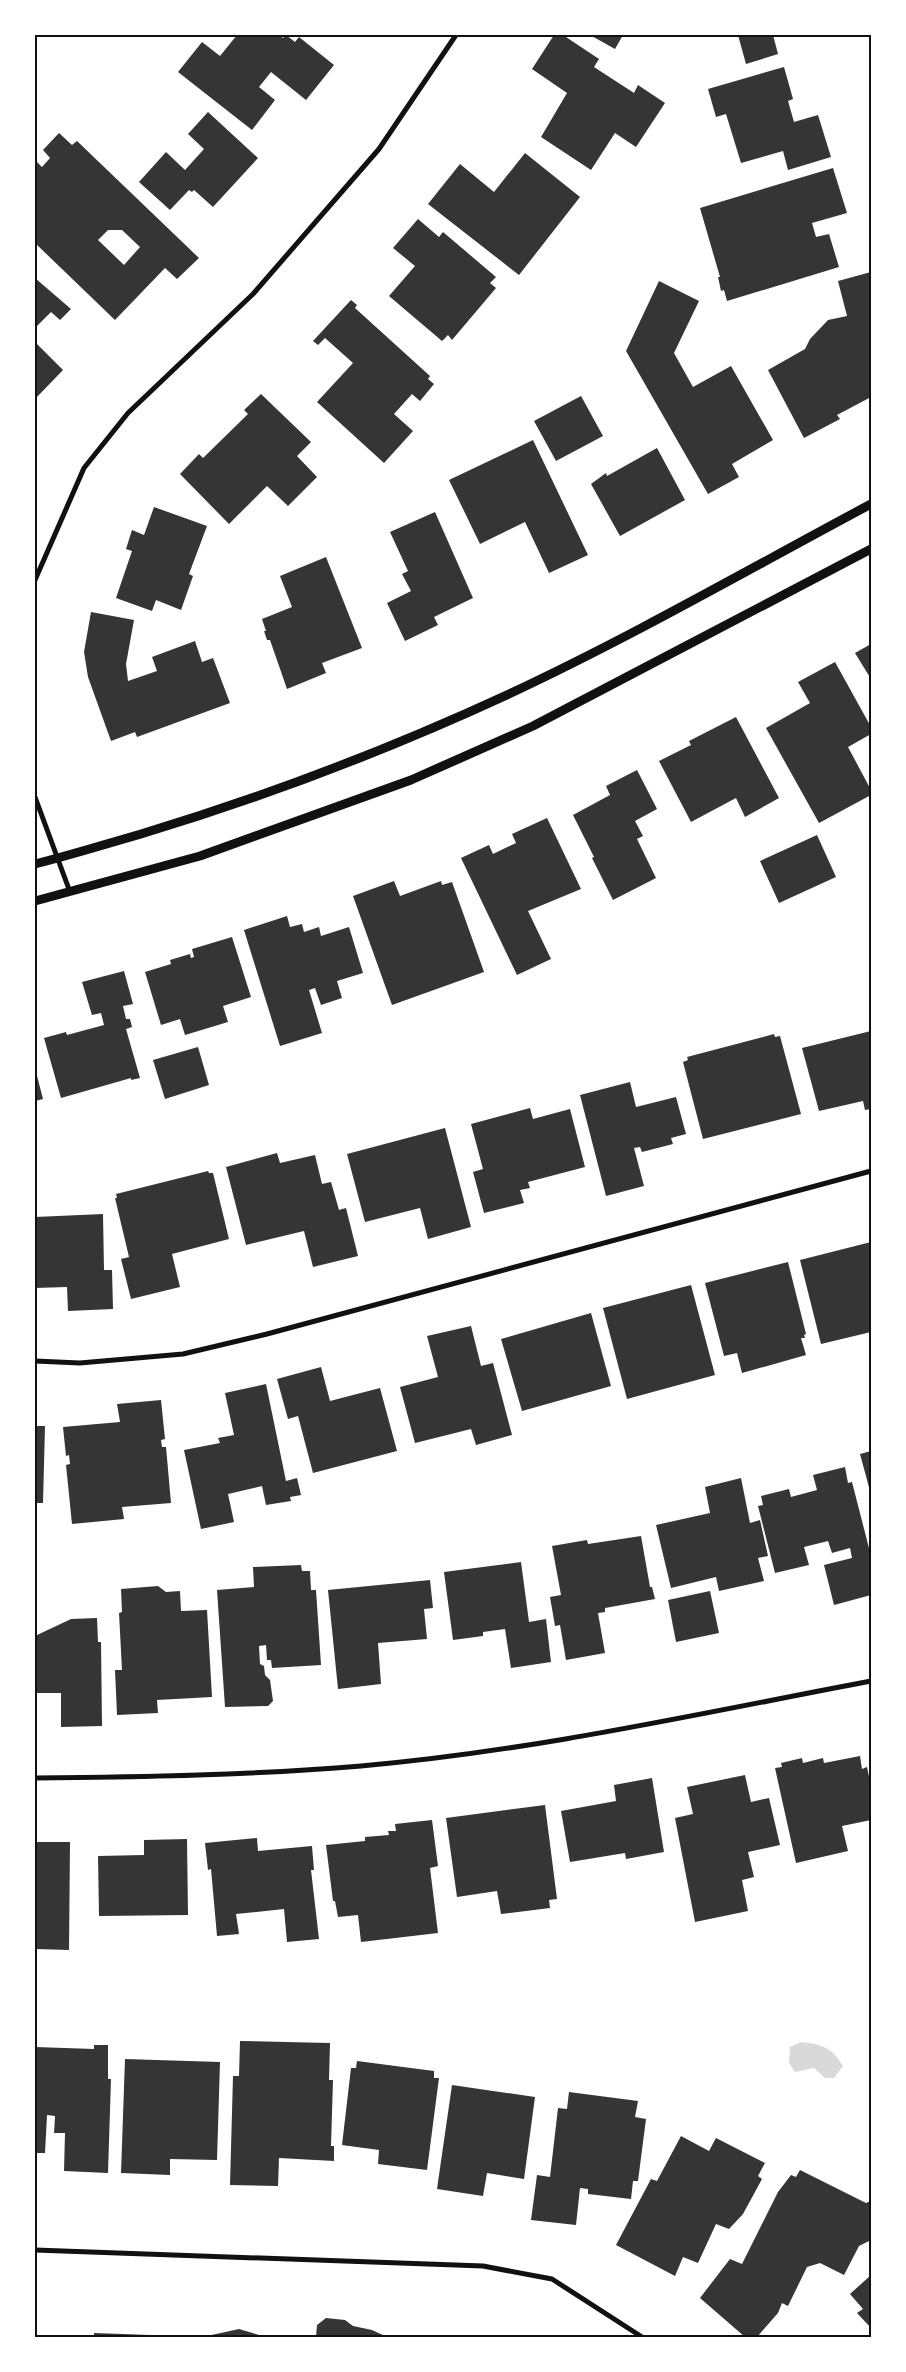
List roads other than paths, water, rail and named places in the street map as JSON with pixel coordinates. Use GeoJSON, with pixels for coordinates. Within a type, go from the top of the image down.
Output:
{"type":"FeatureCollection","features":[{"type":"Feature","properties":{"kind":"street"},"geometry":{"type":"LineString","coordinates":[[35,580],[84,468],[128,413],[253,294],[379,149],[456,35]]}},
{"type":"Feature","properties":{"kind":"street"},"geometry":{"type":"LineString","coordinates":[[35,864],[216,811],[315,776],[413,736],[510,693],[610,644],[871,504]]}},
{"type":"Feature","properties":{"kind":"street"},"geometry":{"type":"LineString","coordinates":[[35,901],[200,856],[411,780],[533,726],[871,549]]}},
{"type":"Feature","properties":{"kind":"street"},"geometry":{"type":"LineString","coordinates":[[35,797],[70,892]]}},
{"type":"Feature","properties":{"kind":"street"},"geometry":{"type":"LineString","coordinates":[[35,1361],[80,1363],[182,1354],[267,1334],[871,1171]]}},
{"type":"Feature","properties":{"kind":"street"},"geometry":{"type":"LineString","coordinates":[[35,1778],[143,1777],[361,1766],[524,1746],[871,1681]]}},
{"type":"Feature","properties":{"kind":"street"},"geometry":{"type":"LineString","coordinates":[[35,2250],[483,2266],[552,2279],[642,2337]]}}]}
